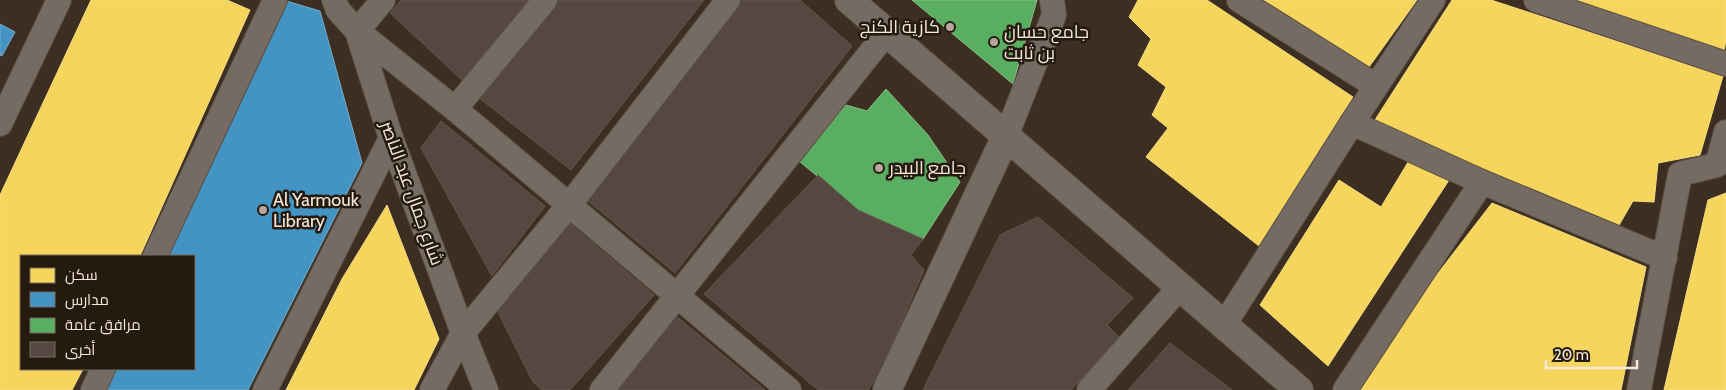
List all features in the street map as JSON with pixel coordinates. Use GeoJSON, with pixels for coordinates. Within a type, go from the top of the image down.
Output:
{"type":"FeatureCollection","features":[{"type":"Feature","properties":{"kind":"main road"},"geometry":{"type":"LineString","coordinates":[[849,0],[1007,134],[1299,390]]}},
{"type":"Feature","properties":{"kind":"main road"},"geometry":{"type":"LineString","coordinates":[[887,390],[1007,134]]}},
{"type":"Feature","properties":{"kind":"street"},"geometry":{"type":"LineString","coordinates":[[0,124],[59,0]]}},
{"type":"Feature","properties":{"kind":"street"},"geometry":{"type":"LineString","coordinates":[[156,255],[275,0]]}},
{"type":"Feature","properties":{"kind":"street"},"geometry":{"type":"LineString","coordinates":[[316,0],[336,5]]}},
{"type":"Feature","properties":{"kind":"street"},"geometry":{"type":"LineString","coordinates":[[383,0],[357,31],[570,204],[676,297],[789,390]]}},
{"type":"Feature","properties":{"kind":"street"},"geometry":{"type":"LineString","coordinates":[[455,109],[545,0]]}},
{"type":"Feature","properties":{"kind":"street"},"geometry":{"type":"LineString","coordinates":[[432,390],[463,333],[570,204],[728,0]]}},
{"type":"Feature","properties":{"kind":"street"},"geometry":{"type":"LineString","coordinates":[[1007,134],[1054,15],[1052,0]]}},
{"type":"Feature","properties":{"kind":"street"},"geometry":{"type":"LineString","coordinates":[[1239,0],[1376,86]]}},
{"type":"Feature","properties":{"kind":"street"},"geometry":{"type":"LineString","coordinates":[[1224,325],[1352,123],[1433,0]]}},
{"type":"Feature","properties":{"kind":"street"},"geometry":{"type":"LineString","coordinates":[[1536,0],[1726,64]]}},
{"type":"Feature","properties":{"kind":"street","name":"شارع جمال عبد الناصر"},"geometry":{"type":"LineString","coordinates":[[336,5],[357,31],[391,138],[486,390]]}},
{"type":"Feature","properties":{"kind":"street"},"geometry":{"type":"LineString","coordinates":[[602,390],[887,32]]}},
{"type":"Feature","properties":{"kind":"street"},"geometry":{"type":"LineString","coordinates":[[1352,123],[1482,182],[1665,258]]}},
{"type":"Feature","properties":{"kind":"street"},"geometry":{"type":"LineString","coordinates":[[1640,390],[1680,174],[1716,165],[1726,132]]}},
{"type":"Feature","properties":{"kind":"street"},"geometry":{"type":"LineString","coordinates":[[265,390],[391,138]]}},
{"type":"Feature","properties":{"kind":"street"},"geometry":{"type":"LineString","coordinates":[[1345,390],[1482,182]]}},
{"type":"Feature","properties":{"kind":"street"},"geometry":{"type":"LineString","coordinates":[[1088,390],[1180,287]]}},
{"type":"Feature","properties":{"kind":"street"},"geometry":{"type":"LineString","coordinates":[[93,390],[103,370]]}},
{"type":"Feature","properties":{"kind":"building: سكن"},"geometry":{"type":"Polygon","coordinates":[[[91,0],[227,0],[250,10],[140,255],[20,255],[20,370],[82,370],[72,390],[0,390],[0,195],[91,0]]]}},
{"type":"Feature","properties":{"kind":"building: سكن"},"geometry":{"type":"Polygon","coordinates":[[[1138,0],[1207,0],[1353,97],[1259,246],[1146,157],[1168,128],[1152,115],[1166,87],[1138,65],[1151,39],[1129,17],[1138,0]]]}},
{"type":"Feature","properties":{"kind":"building: سكن"},"geometry":{"type":"Polygon","coordinates":[[[1262,0],[1417,0],[1369,67],[1262,0]]]}},
{"type":"Feature","properties":{"kind":"building: سكن"},"geometry":{"type":"Polygon","coordinates":[[[1452,0],[1491,0],[1723,76],[1700,155],[1658,163],[1654,202],[1633,201],[1618,227],[1373,123],[1452,0]]]}},
{"type":"Feature","properties":{"kind":"building: سكن"},"geometry":{"type":"Polygon","coordinates":[[[1573,0],[1726,0],[1724,52],[1573,0]]]}},
{"type":"Feature","properties":{"kind":"building: سكن"},"geometry":{"type":"Polygon","coordinates":[[[1410,159],[1451,177],[1328,366],[1260,305],[1339,180],[1381,207],[1410,159]]]}},
{"type":"Feature","properties":{"kind":"building: سكن"},"geometry":{"type":"Polygon","coordinates":[[[1726,193],[1726,390],[1664,390],[1708,200],[1726,193]]]}},
{"type":"Feature","properties":{"kind":"building: سكن"},"geometry":{"type":"Polygon","coordinates":[[[1492,203],[1646,267],[1621,390],[1356,390],[1351,386],[1492,203]]]}},
{"type":"Feature","properties":{"kind":"building: سكن"},"geometry":{"type":"Polygon","coordinates":[[[387,205],[439,339],[414,390],[286,390],[342,279],[387,205]]]}},
{"type":"Feature","properties":{"kind":"building: مدارس","name":"Al Yarmouk Library"},"geometry":{"type":"Polygon","coordinates":[[[283,0],[320,11],[362,163],[248,390],[103,390],[113,370],[195,370],[195,255],[165,255],[283,0]]]}},
{"type":"Feature","properties":{"kind":"building: مدارس"},"geometry":{"type":"Polygon","coordinates":[[[0,24],[15,32],[2,56],[0,55],[0,24]]]}},
{"type":"Feature","properties":{"kind":"building: مرافق عامة","name":"جامع حسان بن ثابت"},"geometry":{"type":"Polygon","coordinates":[[[912,0],[1037,0],[1013,84],[912,0]]]}},
{"type":"Feature","properties":{"kind":"building: مرافق عامة","name":"جامع البيدر"},"geometry":{"type":"Polygon","coordinates":[[[886,89],[928,135],[960,182],[923,239],[858,210],[799,161],[846,105],[867,111],[886,89]]]}},
{"type":"Feature","properties":{"kind":"building: أخرى"},"geometry":{"type":"Polygon","coordinates":[[[401,0],[529,0],[462,80],[390,13],[401,0]]]}},
{"type":"Feature","properties":{"kind":"building: أخرى"},"geometry":{"type":"Polygon","coordinates":[[[557,0],[704,0],[571,170],[478,97],[557,0]]]}},
{"type":"Feature","properties":{"kind":"building: أخرى"},"geometry":{"type":"Polygon","coordinates":[[[742,0],[800,0],[852,46],[675,273],[588,201],[742,0]]]}},
{"type":"Feature","properties":{"kind":"building: أخرى"},"geometry":{"type":"Polygon","coordinates":[[[441,121],[545,206],[492,276],[421,148],[441,121]]]}},
{"type":"Feature","properties":{"kind":"building: أخرى"},"geometry":{"type":"Polygon","coordinates":[[[818,175],[858,210],[923,239],[911,255],[924,270],[879,374],[868,390],[818,390],[704,294],[818,175]]]}},
{"type":"Feature","properties":{"kind":"building: أخرى"},"geometry":{"type":"Polygon","coordinates":[[[1038,217],[1133,298],[1107,325],[1119,337],[1071,390],[923,390],[1000,235],[1038,217]]]}},
{"type":"Feature","properties":{"kind":"building: أخرى"},"geometry":{"type":"Polygon","coordinates":[[[568,222],[654,295],[570,390],[542,390],[533,382],[496,308],[568,222]]]}},
{"type":"Feature","properties":{"kind":"building: أخرى"},"geometry":{"type":"Polygon","coordinates":[[[675,315],[765,390],[618,390],[675,315]]]}},
{"type":"Feature","properties":{"kind":"building: أخرى"},"geometry":{"type":"Polygon","coordinates":[[[1170,343],[1232,390],[1128,390],[1170,343]]]}},
{"type":"Feature","properties":{"kind":"place","name":"كازية الكنج"},"geometry":{"type":"Point","coordinates":[950,27]}},
{"type":"Feature","properties":{"kind":"place","name":"جامع حسان بن ثابت"},"geometry":{"type":"Point","coordinates":[994,42]}},
{"type":"Feature","properties":{"kind":"place","name":"جامع البيدر"},"geometry":{"type":"Point","coordinates":[879,168]}},
{"type":"Feature","properties":{"kind":"place","name":"Al Yarmouk Library"},"geometry":{"type":"Point","coordinates":[263,210]}}]}
